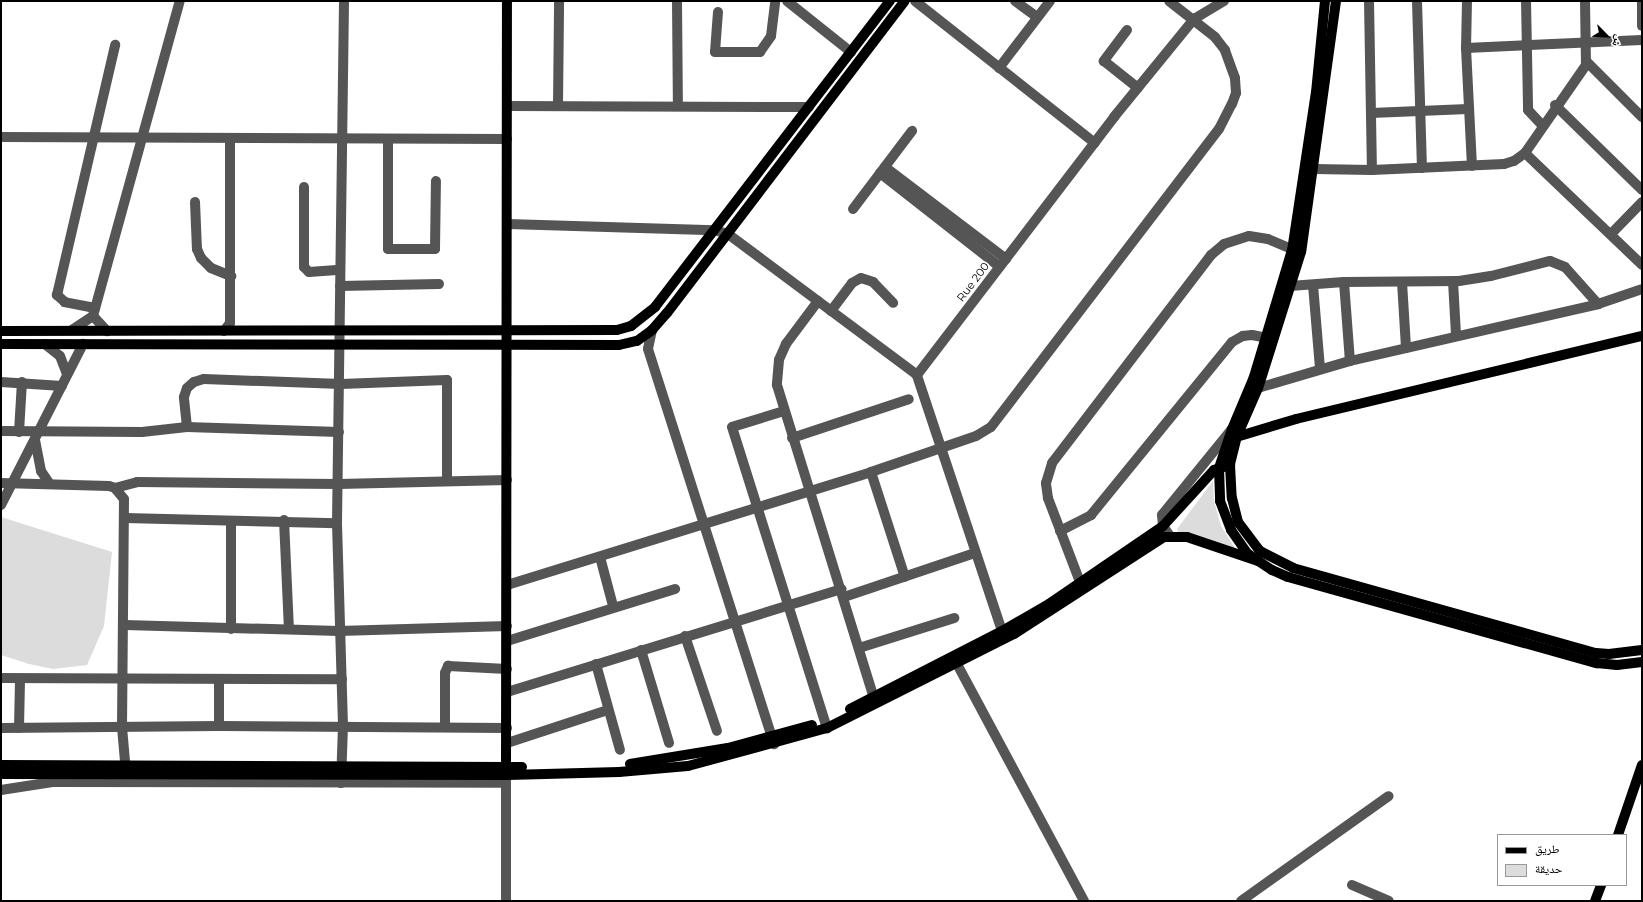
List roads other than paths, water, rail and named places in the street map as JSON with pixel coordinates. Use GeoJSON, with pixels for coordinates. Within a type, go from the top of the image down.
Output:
{"type":"FeatureCollection","features":[{"type":"Feature","properties":{"kind":"main road"},"geometry":{"type":"LineString","coordinates":[[506,775],[507,1]]}},
{"type":"Feature","properties":{"kind":"main road"},"geometry":{"type":"LineString","coordinates":[[1,331],[107,331],[227,327],[239,331],[506,331],[617,330],[631,326],[656,307],[890,1]]}},
{"type":"Feature","properties":{"kind":"main road"},"geometry":{"type":"LineString","coordinates":[[1,344],[619,345],[631,342],[652,330],[728,234],[905,1]]}},
{"type":"Feature","properties":{"kind":"main road"},"geometry":{"type":"LineString","coordinates":[[1325,1],[1316,92],[1296,251],[1290,286],[1254,377],[1234,433],[1230,465],[1232,498],[1238,522],[1251,543],[1281,564],[1596,652],[1616,654],[1642,650]]}},
{"type":"Feature","properties":{"kind":"main road"},"geometry":{"type":"LineString","coordinates":[[1258,561],[1241,546],[1226,521],[1220,501],[1219,468],[1228,441],[1234,433],[1258,388],[1269,338],[1296,251],[1314,169],[1336,1]]}},
{"type":"Feature","properties":{"kind":"main road"},"geometry":{"type":"LineString","coordinates":[[1234,433],[1642,336]]}},
{"type":"Feature","properties":{"kind":"main road"},"geometry":{"type":"LineString","coordinates":[[826,725],[873,696],[1002,631],[1080,582],[1163,526],[1209,475],[1219,468],[1230,465]]}},
{"type":"Feature","properties":{"kind":"main road"},"geometry":{"type":"LineString","coordinates":[[1,774],[506,775],[619,772],[688,766],[826,725],[957,664],[1014,634],[1154,542],[1170,536],[1187,537],[1258,561],[1288,577],[1598,663],[1617,665],[1642,662]]}},
{"type":"Feature","properties":{"kind":"main road"},"geometry":{"type":"LineString","coordinates":[[1,765],[124,766],[342,775]]}},
{"type":"Feature","properties":{"kind":"main road"},"geometry":{"type":"LineString","coordinates":[[1618,834],[1642,765]]}},
{"type":"Feature","properties":{"kind":"main road"},"geometry":{"type":"LineString","coordinates":[[1595,901],[1601,886]]}},
{"type":"Feature","properties":{"kind":"street"},"geometry":{"type":"LineString","coordinates":[[72,330],[94,312],[144,138],[180,1]]}},
{"type":"Feature","properties":{"kind":"street"},"geometry":{"type":"LineString","coordinates":[[1,790],[52,782],[342,775],[343,726],[337,523],[341,384],[340,270],[344,1]]}},
{"type":"Feature","properties":{"kind":"street"},"geometry":{"type":"LineString","coordinates":[[558,105],[559,1]]}},
{"type":"Feature","properties":{"kind":"street"},"geometry":{"type":"LineString","coordinates":[[677,1],[678,106]]}},
{"type":"Feature","properties":{"kind":"street"},"geometry":{"type":"LineString","coordinates":[[718,12],[715,52],[760,52],[771,36],[775,1]]}},
{"type":"Feature","properties":{"kind":"street"},"geometry":{"type":"LineString","coordinates":[[787,1],[851,52]]}},
{"type":"Feature","properties":{"kind":"street"},"geometry":{"type":"LineString","coordinates":[[915,1],[1095,143]]}},
{"type":"Feature","properties":{"kind":"street"},"geometry":{"type":"LineString","coordinates":[[1015,1],[1037,17]]}},
{"type":"Feature","properties":{"kind":"street"},"geometry":{"type":"LineString","coordinates":[[999,68],[1050,1]]}},
{"type":"Feature","properties":{"kind":"street"},"geometry":{"type":"LineString","coordinates":[[507,585],[600,557],[808,490],[871,472],[976,436],[999,419],[1227,116],[1236,93],[1231,63],[1215,37],[1194,19],[1169,1]]}},
{"type":"Feature","properties":{"kind":"street","name":"Rue 200"},"geometry":{"type":"LineString","coordinates":[[917,375],[1095,143],[1194,19],[1224,1]]}},
{"type":"Feature","properties":{"kind":"street"},"geometry":{"type":"LineString","coordinates":[[1369,1],[1372,170]]}},
{"type":"Feature","properties":{"kind":"street"},"geometry":{"type":"LineString","coordinates":[[1417,1],[1422,168]]}},
{"type":"Feature","properties":{"kind":"street"},"geometry":{"type":"LineString","coordinates":[[1466,1],[1468,109],[1472,166]]}},
{"type":"Feature","properties":{"kind":"street"},"geometry":{"type":"LineString","coordinates":[[1526,1],[1528,110],[1542,125]]}},
{"type":"Feature","properties":{"kind":"street"},"geometry":{"type":"LineString","coordinates":[[1314,169],[1372,170],[1504,164],[1525,153],[1555,105],[1587,62],[1585,1]]}},
{"type":"Feature","properties":{"kind":"street"},"geometry":{"type":"LineString","coordinates":[[1642,1],[1642,26]]}},
{"type":"Feature","properties":{"kind":"street"},"geometry":{"type":"LineString","coordinates":[[1127,30],[1104,61],[1138,88]]}},
{"type":"Feature","properties":{"kind":"street"},"geometry":{"type":"LineString","coordinates":[[1466,48],[1528,47],[1642,40]]}},
{"type":"Feature","properties":{"kind":"street"},"geometry":{"type":"LineString","coordinates":[[107,331],[94,312],[65,302],[57,295],[114,45]]}},
{"type":"Feature","properties":{"kind":"street"},"geometry":{"type":"LineString","coordinates":[[1587,62],[1642,117]]}},
{"type":"Feature","properties":{"kind":"street"},"geometry":{"type":"LineString","coordinates":[[1555,105],[1642,190]]}},
{"type":"Feature","properties":{"kind":"street"},"geometry":{"type":"LineString","coordinates":[[507,106],[809,107]]}},
{"type":"Feature","properties":{"kind":"street"},"geometry":{"type":"LineString","coordinates":[[1371,113],[1468,109]]}},
{"type":"Feature","properties":{"kind":"street"},"geometry":{"type":"LineString","coordinates":[[853,209],[912,131]]}},
{"type":"Feature","properties":{"kind":"street"},"geometry":{"type":"LineString","coordinates":[[1,137],[342,140],[507,139]]}},
{"type":"Feature","properties":{"kind":"street"},"geometry":{"type":"LineString","coordinates":[[227,327],[231,276],[230,139]]}},
{"type":"Feature","properties":{"kind":"street"},"geometry":{"type":"LineString","coordinates":[[388,140],[388,249],[435,249],[436,181]]}},
{"type":"Feature","properties":{"kind":"street"},"geometry":{"type":"LineString","coordinates":[[1525,153],[1642,265]]}},
{"type":"Feature","properties":{"kind":"street"},"geometry":{"type":"LineString","coordinates":[[882,170],[1003,263]]}},
{"type":"Feature","properties":{"kind":"street"},"geometry":{"type":"LineString","coordinates":[[304,187],[304,267],[309,272],[340,270]]}},
{"type":"Feature","properties":{"kind":"street"},"geometry":{"type":"LineString","coordinates":[[195,202],[197,249],[201,258],[210,268],[231,276]]}},
{"type":"Feature","properties":{"kind":"street"},"geometry":{"type":"LineString","coordinates":[[1611,234],[1642,202]]}},
{"type":"Feature","properties":{"kind":"street"},"geometry":{"type":"LineString","coordinates":[[507,224],[714,230],[728,234],[917,375],[1002,631]]}},
{"type":"Feature","properties":{"kind":"street"},"geometry":{"type":"LineString","coordinates":[[1080,582],[1048,498],[1046,483],[1052,463],[1211,255],[1224,244],[1249,236],[1268,239],[1296,251]]}},
{"type":"Feature","properties":{"kind":"street"},"geometry":{"type":"LineString","coordinates":[[1290,286],[1344,282],[1453,281],[1491,276],[1550,261],[1565,267],[1598,304]]}},
{"type":"Feature","properties":{"kind":"street"},"geometry":{"type":"LineString","coordinates":[[831,311],[852,283],[862,278],[873,282],[893,303]]}},
{"type":"Feature","properties":{"kind":"street"},"geometry":{"type":"LineString","coordinates":[[1453,281],[1456,336]]}},
{"type":"Feature","properties":{"kind":"street"},"geometry":{"type":"LineString","coordinates":[[1344,282],[1350,361]]}},
{"type":"Feature","properties":{"kind":"street"},"geometry":{"type":"LineString","coordinates":[[1402,282],[1406,348]]}},
{"type":"Feature","properties":{"kind":"street"},"geometry":{"type":"LineString","coordinates":[[340,286],[439,284]]}},
{"type":"Feature","properties":{"kind":"street"},"geometry":{"type":"LineString","coordinates":[[1313,285],[1320,369]]}},
{"type":"Feature","properties":{"kind":"street"},"geometry":{"type":"LineString","coordinates":[[1258,388],[1350,361],[1598,304],[1642,289]]}},
{"type":"Feature","properties":{"kind":"street"},"geometry":{"type":"LineString","coordinates":[[818,301],[790,338],[779,360],[777,384],[792,438],[842,593],[873,696]]}},
{"type":"Feature","properties":{"kind":"street"},"geometry":{"type":"LineString","coordinates":[[652,330],[648,348],[772,740]]}},
{"type":"Feature","properties":{"kind":"street"},"geometry":{"type":"LineString","coordinates":[[1060,531],[1091,515],[1223,351],[1242,336],[1269,338]]}},
{"type":"Feature","properties":{"kind":"street"},"geometry":{"type":"LineString","coordinates":[[631,342],[648,348]]}},
{"type":"Feature","properties":{"kind":"street"},"geometry":{"type":"LineString","coordinates":[[45,344],[60,356],[67,374]]}},
{"type":"Feature","properties":{"kind":"street"},"geometry":{"type":"LineString","coordinates":[[1,505],[83,344]]}},
{"type":"Feature","properties":{"kind":"street"},"geometry":{"type":"LineString","coordinates":[[187,428],[184,398],[187,388],[194,382],[204,379],[341,384],[447,380],[447,481]]}},
{"type":"Feature","properties":{"kind":"street"},"geometry":{"type":"LineString","coordinates":[[1,382],[22,382],[62,386]]}},
{"type":"Feature","properties":{"kind":"street"},"geometry":{"type":"LineString","coordinates":[[19,432],[22,382]]}},
{"type":"Feature","properties":{"kind":"street"},"geometry":{"type":"LineString","coordinates":[[792,438],[909,399]]}},
{"type":"Feature","properties":{"kind":"street"},"geometry":{"type":"LineString","coordinates":[[784,411],[732,428],[826,725]]}},
{"type":"Feature","properties":{"kind":"street"},"geometry":{"type":"LineString","coordinates":[[1,431],[19,432],[37,436],[142,432],[187,428],[340,432]]}},
{"type":"Feature","properties":{"kind":"street"},"geometry":{"type":"LineString","coordinates":[[1170,536],[1163,526],[1161,518],[1164,513],[1234,433]]}},
{"type":"Feature","properties":{"kind":"street"},"geometry":{"type":"LineString","coordinates":[[37,436],[40,471],[49,483]]}},
{"type":"Feature","properties":{"kind":"street"},"geometry":{"type":"LineString","coordinates":[[871,472],[905,577]]}},
{"type":"Feature","properties":{"kind":"street"},"geometry":{"type":"LineString","coordinates":[[1,483],[49,483],[115,488],[137,482],[339,484],[507,480]]}},
{"type":"Feature","properties":{"kind":"street"},"geometry":{"type":"LineString","coordinates":[[115,488],[124,499],[125,518],[125,625],[122,727],[124,766]]}},
{"type":"Feature","properties":{"kind":"street"},"geometry":{"type":"LineString","coordinates":[[125,518],[231,521],[284,520],[337,523]]}},
{"type":"Feature","properties":{"kind":"street"},"geometry":{"type":"LineString","coordinates":[[284,520],[289,629]]}},
{"type":"Feature","properties":{"kind":"street"},"geometry":{"type":"LineString","coordinates":[[231,521],[231,628]]}},
{"type":"Feature","properties":{"kind":"street"},"geometry":{"type":"LineString","coordinates":[[507,692],[735,620],[905,577],[975,553]]}},
{"type":"Feature","properties":{"kind":"street"},"geometry":{"type":"LineString","coordinates":[[600,557],[614,606]]}},
{"type":"Feature","properties":{"kind":"street"},"geometry":{"type":"LineString","coordinates":[[507,641],[614,606],[675,589]]}},
{"type":"Feature","properties":{"kind":"street"},"geometry":{"type":"LineString","coordinates":[[859,648],[954,618]]}},
{"type":"Feature","properties":{"kind":"street"},"geometry":{"type":"LineString","coordinates":[[125,625],[339,631],[507,626]]}},
{"type":"Feature","properties":{"kind":"street"},"geometry":{"type":"LineString","coordinates":[[685,636],[717,731]]}},
{"type":"Feature","properties":{"kind":"street"},"geometry":{"type":"LineString","coordinates":[[641,650],[669,743]]}},
{"type":"Feature","properties":{"kind":"street"},"geometry":{"type":"LineString","coordinates":[[596,664],[620,750]]}},
{"type":"Feature","properties":{"kind":"street"},"geometry":{"type":"LineString","coordinates":[[957,664],[1084,901]]}},
{"type":"Feature","properties":{"kind":"street"},"geometry":{"type":"LineString","coordinates":[[445,727],[445,673],[448,666],[507,669]]}},
{"type":"Feature","properties":{"kind":"street"},"geometry":{"type":"LineString","coordinates":[[1,678],[342,679]]}},
{"type":"Feature","properties":{"kind":"street"},"geometry":{"type":"LineString","coordinates":[[19,728],[20,678]]}},
{"type":"Feature","properties":{"kind":"street"},"geometry":{"type":"LineString","coordinates":[[219,679],[219,726]]}},
{"type":"Feature","properties":{"kind":"street"},"geometry":{"type":"LineString","coordinates":[[506,743],[608,710]]}},
{"type":"Feature","properties":{"kind":"street"},"geometry":{"type":"LineString","coordinates":[[1,728],[343,726],[507,728]]}},
{"type":"Feature","properties":{"kind":"street"},"geometry":{"type":"LineString","coordinates":[[506,775],[506,901]]}},
{"type":"Feature","properties":{"kind":"street"},"geometry":{"type":"LineString","coordinates":[[1241,901],[1389,796]]}},
{"type":"Feature","properties":{"kind":"street"},"geometry":{"type":"LineString","coordinates":[[1352,885],[1389,901]]}}]}
